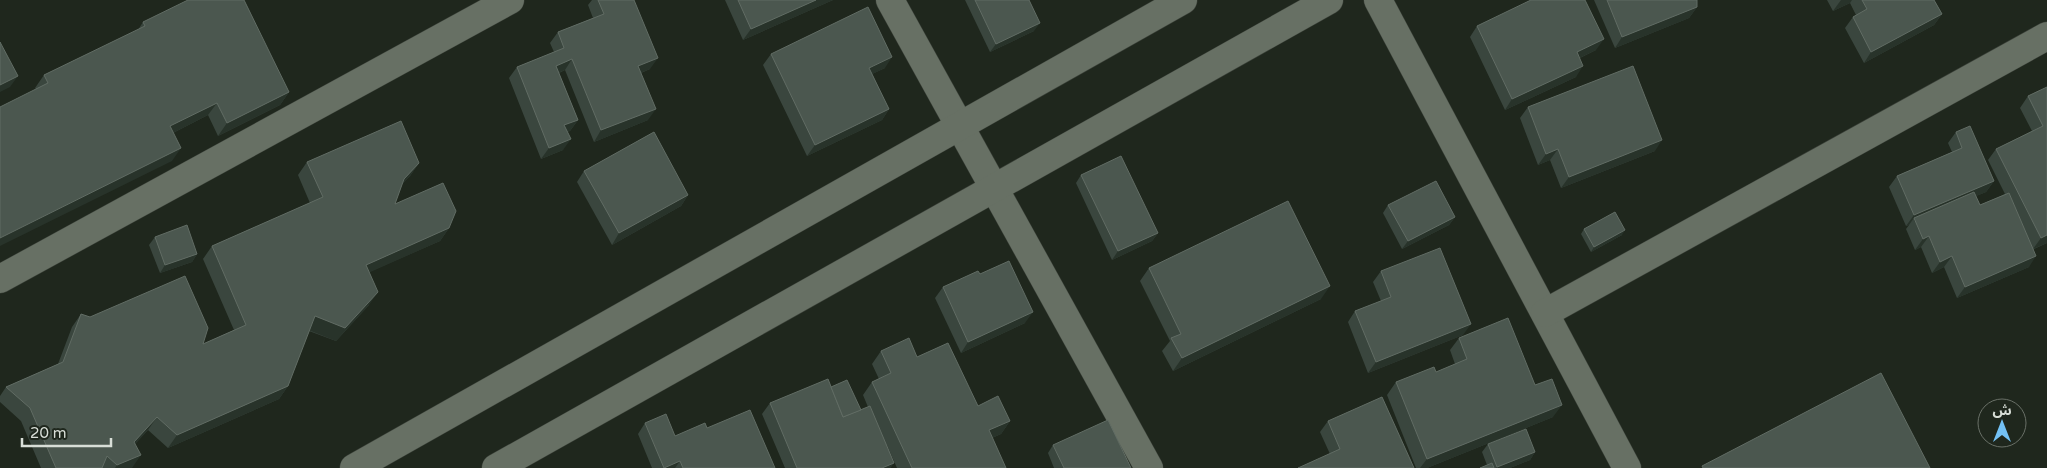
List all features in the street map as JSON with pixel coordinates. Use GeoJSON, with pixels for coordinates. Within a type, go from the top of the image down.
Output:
{"type":"FeatureCollection","features":[{"type":"Feature","properties":{"kind":"street"},"geometry":{"type":"LineString","coordinates":[[890,0],[1148,468]]}},
{"type":"Feature","properties":{"kind":"street"},"geometry":{"type":"LineString","coordinates":[[354,468],[1183,0]]}},
{"type":"Feature","properties":{"kind":"street"},"geometry":{"type":"LineString","coordinates":[[496,468],[1330,0]]}},
{"type":"Feature","properties":{"kind":"street"},"geometry":{"type":"LineString","coordinates":[[1378,0],[1627,468]]}},
{"type":"Feature","properties":{"kind":"street"},"geometry":{"type":"LineString","coordinates":[[0,279],[507,1]]}},
{"type":"Feature","properties":{"kind":"street"},"geometry":{"type":"LineString","coordinates":[[1545,314],[2047,36]]}},
{"type":"Feature","properties":{"kind":"building"},"geometry":{"type":"Polygon","coordinates":[[[188,0],[244,0],[289,92],[227,123],[217,103],[170,126],[181,148],[0,238],[0,107],[48,83],[44,75],[145,26],[143,22],[188,0]]]}},
{"type":"Feature","properties":{"kind":"building"},"geometry":{"type":"Polygon","coordinates":[[[598,0],[634,0],[658,58],[638,66],[656,109],[601,130],[572,59],[556,66],[578,120],[564,125],[571,139],[549,148],[517,67],[564,48],[558,32],[604,14],[598,0]]]}},
{"type":"Feature","properties":{"kind":"building"},"geometry":{"type":"Polygon","coordinates":[[[738,0],[816,0],[751,29],[738,0]]]}},
{"type":"Feature","properties":{"kind":"building"},"geometry":{"type":"Polygon","coordinates":[[[975,0],[1029,0],[1040,23],[996,44],[975,0]]]}},
{"type":"Feature","properties":{"kind":"building"},"geometry":{"type":"Polygon","coordinates":[[[1531,0],[1585,0],[1604,39],[1577,52],[1583,66],[1512,99],[1477,26],[1531,0]]]}},
{"type":"Feature","properties":{"kind":"building"},"geometry":{"type":"Polygon","coordinates":[[[1607,0],[1697,0],[1697,7],[1622,37],[1607,0]]]}},
{"type":"Feature","properties":{"kind":"building"},"geometry":{"type":"Polygon","coordinates":[[[1862,0],[1934,0],[1942,14],[1871,52],[1853,17],[1867,9],[1862,0]]]}},
{"type":"Feature","properties":{"kind":"building"},"geometry":{"type":"Polygon","coordinates":[[[868,7],[892,57],[869,68],[889,109],[815,145],[771,54],[868,7]]]}},
{"type":"Feature","properties":{"kind":"building"},"geometry":{"type":"Polygon","coordinates":[[[0,42],[18,76],[0,85],[0,42]]]}},
{"type":"Feature","properties":{"kind":"building"},"geometry":{"type":"Polygon","coordinates":[[[1633,66],[1662,140],[1569,177],[1558,149],[1546,154],[1528,107],[1633,66]]]}},
{"type":"Feature","properties":{"kind":"building"},"geometry":{"type":"Polygon","coordinates":[[[2047,87],[2047,235],[2041,238],[1996,149],[2043,126],[2028,96],[2047,87]]]}},
{"type":"Feature","properties":{"kind":"building"},"geometry":{"type":"Polygon","coordinates":[[[401,121],[419,163],[404,179],[395,204],[443,183],[456,211],[449,228],[366,265],[378,292],[345,328],[315,316],[288,386],[177,435],[157,417],[134,442],[141,455],[117,465],[107,456],[102,468],[56,468],[30,408],[6,387],[63,362],[81,314],[90,317],[185,276],[208,328],[203,344],[246,325],[212,246],[323,197],[307,162],[401,121]]]}},
{"type":"Feature","properties":{"kind":"building"},"geometry":{"type":"Polygon","coordinates":[[[1970,126],[1994,181],[1914,215],[1897,176],[1962,148],[1956,132],[1970,126]]]}},
{"type":"Feature","properties":{"kind":"building"},"geometry":{"type":"Polygon","coordinates":[[[654,132],[688,195],[619,233],[584,171],[654,132]]]}},
{"type":"Feature","properties":{"kind":"building"},"geometry":{"type":"Polygon","coordinates":[[[1121,156],[1158,233],[1118,251],[1081,175],[1121,156]]]}},
{"type":"Feature","properties":{"kind":"building"},"geometry":{"type":"Polygon","coordinates":[[[1436,181],[1455,217],[1408,241],[1388,205],[1436,181]]]}},
{"type":"Feature","properties":{"kind":"building"},"geometry":{"type":"Polygon","coordinates":[[[1974,192],[1980,205],[2009,193],[2036,256],[1965,287],[1952,256],[1940,262],[1929,236],[1923,239],[1914,218],[1974,192]]]}},
{"type":"Feature","properties":{"kind":"building"},"geometry":{"type":"Polygon","coordinates":[[[1288,201],[1330,286],[1182,358],[1171,338],[1181,334],[1149,268],[1288,201]]]}},
{"type":"Feature","properties":{"kind":"building"},"geometry":{"type":"Polygon","coordinates":[[[1615,212],[1625,230],[1594,247],[1584,229],[1615,212]]]}},
{"type":"Feature","properties":{"kind":"building"},"geometry":{"type":"Polygon","coordinates":[[[187,225],[197,254],[165,265],[155,237],[187,225]]]}},
{"type":"Feature","properties":{"kind":"building"},"geometry":{"type":"Polygon","coordinates":[[[1440,248],[1471,324],[1376,362],[1355,311],[1391,297],[1381,271],[1440,248]]]}},
{"type":"Feature","properties":{"kind":"building"},"geometry":{"type":"Polygon","coordinates":[[[1009,261],[1033,312],[968,342],[943,287],[978,271],[980,274],[1009,261]]]}},
{"type":"Feature","properties":{"kind":"building"},"geometry":{"type":"Polygon","coordinates":[[[1508,318],[1535,385],[1552,379],[1562,405],[1427,459],[1396,382],[1434,367],[1436,372],[1467,359],[1459,338],[1508,318]]]}},
{"type":"Feature","properties":{"kind":"building"},"geometry":{"type":"Polygon","coordinates":[[[909,338],[917,357],[948,343],[978,406],[998,396],[1010,421],[989,430],[1006,468],[912,468],[872,382],[891,373],[881,351],[909,338]]]}},
{"type":"Feature","properties":{"kind":"building"},"geometry":{"type":"Polygon","coordinates":[[[1881,373],[1930,468],[1703,468],[1702,466],[1881,373]]]}},
{"type":"Feature","properties":{"kind":"building"},"geometry":{"type":"Polygon","coordinates":[[[828,379],[843,417],[870,406],[894,463],[882,468],[797,468],[770,403],[828,379]]]}},
{"type":"Feature","properties":{"kind":"building"},"geometry":{"type":"Polygon","coordinates":[[[847,380],[861,410],[843,417],[831,387],[847,380]]]}},
{"type":"Feature","properties":{"kind":"building"},"geometry":{"type":"Polygon","coordinates":[[[1382,397],[1414,468],[1298,468],[1340,449],[1328,421],[1382,397]]]}},
{"type":"Feature","properties":{"kind":"building"},"geometry":{"type":"Polygon","coordinates":[[[750,410],[775,468],[683,468],[680,461],[664,468],[645,423],[666,414],[675,436],[705,423],[707,428],[750,410]]]}},
{"type":"Feature","properties":{"kind":"building"},"geometry":{"type":"Polygon","coordinates":[[[1108,420],[1131,468],[1064,468],[1053,445],[1108,420]]]}},
{"type":"Feature","properties":{"kind":"building"},"geometry":{"type":"Polygon","coordinates":[[[1526,429],[1535,452],[1497,467],[1488,444],[1526,429]]]}},
{"type":"Feature","properties":{"kind":"building"},"geometry":{"type":"Polygon","coordinates":[[[1492,463],[1494,468],[1480,468],[1492,463]]]}}]}
